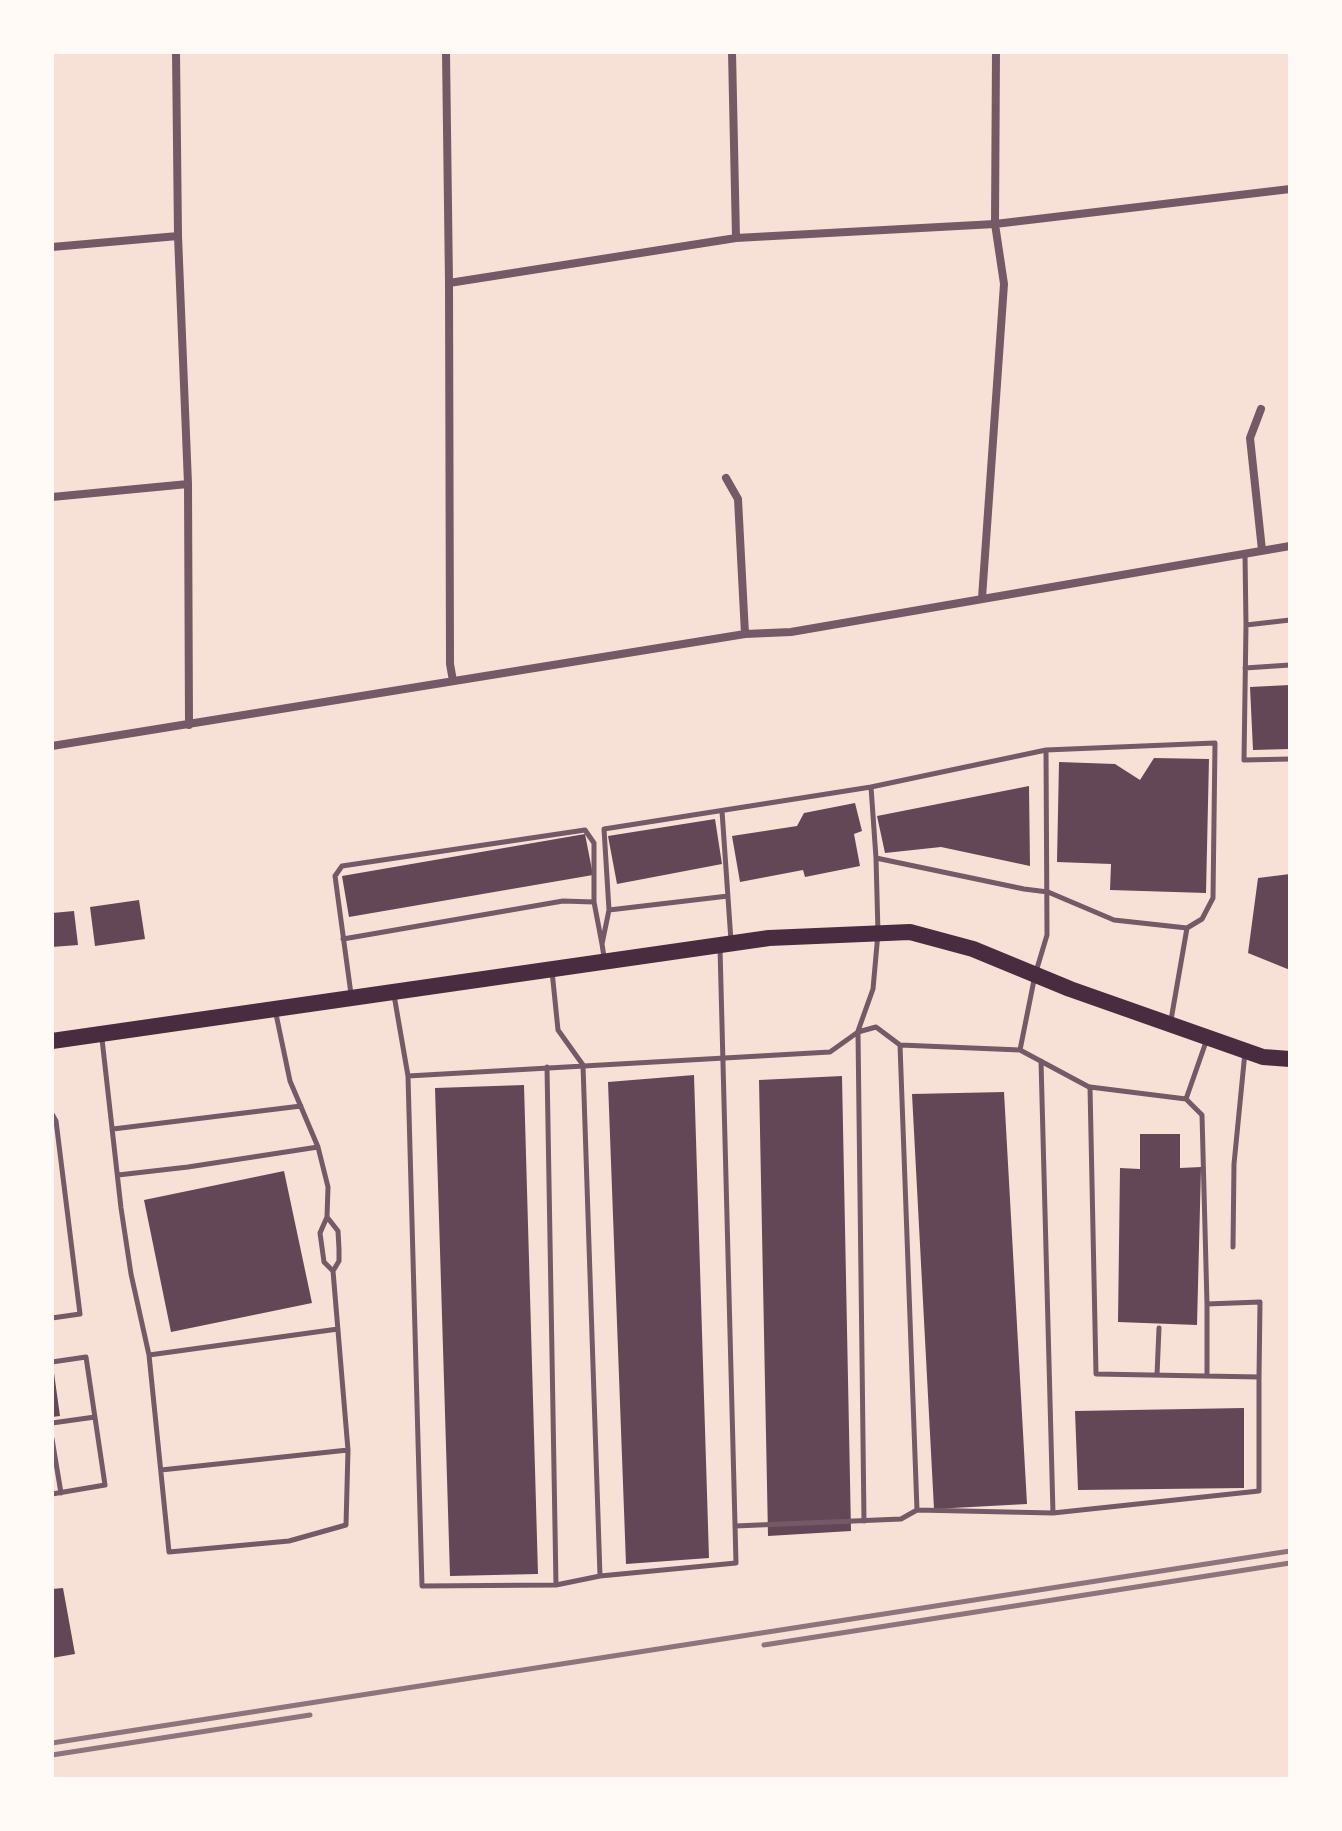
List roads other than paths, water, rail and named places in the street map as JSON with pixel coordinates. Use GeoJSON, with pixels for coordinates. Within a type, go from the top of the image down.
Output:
{"type":"FeatureCollection","features":[{"type":"Feature","properties":{"kind":"main road"},"geometry":{"type":"LineString","coordinates":[[52,1041],[769,938],[910,932],[973,949],[1035,975],[1245,1051],[1263,1057],[1290,1059]]}},
{"type":"Feature","properties":{"kind":"street"},"geometry":{"type":"LineString","coordinates":[[176,52],[178,236],[188,484],[189,725]]}},
{"type":"Feature","properties":{"kind":"street"},"geometry":{"type":"LineString","coordinates":[[446,52],[450,664],[453,681]]}},
{"type":"Feature","properties":{"kind":"street"},"geometry":{"type":"LineString","coordinates":[[732,52],[736,238]]}},
{"type":"Feature","properties":{"kind":"street"},"geometry":{"type":"LineString","coordinates":[[982,598],[1004,284],[995,224],[996,52]]}},
{"type":"Feature","properties":{"kind":"street"},"geometry":{"type":"LineString","coordinates":[[449,283],[736,238],[995,224],[1290,189]]}},
{"type":"Feature","properties":{"kind":"street"},"geometry":{"type":"LineString","coordinates":[[52,247],[178,236]]}},
{"type":"Feature","properties":{"kind":"street"},"geometry":{"type":"LineString","coordinates":[[1261,409],[1250,438],[1262,550]]}},
{"type":"Feature","properties":{"kind":"street"},"geometry":{"type":"LineString","coordinates":[[726,478],[738,499],[745,634]]}},
{"type":"Feature","properties":{"kind":"street"},"geometry":{"type":"LineString","coordinates":[[52,497],[188,484]]}},
{"type":"Feature","properties":{"kind":"street"},"geometry":{"type":"LineString","coordinates":[[52,746],[745,634],[791,632],[1290,546]]}},
{"type":"Feature","properties":{"kind":"lane"},"geometry":{"type":"LineString","coordinates":[[1245,553],[1244,760],[1290,759]]}},
{"type":"Feature","properties":{"kind":"lane"},"geometry":{"type":"LineString","coordinates":[[1246,625],[1290,620]]}},
{"type":"Feature","properties":{"kind":"lane"},"geometry":{"type":"LineString","coordinates":[[1245,668],[1290,665]]}},
{"type":"Feature","properties":{"kind":"lane"},"geometry":{"type":"LineString","coordinates":[[602,944],[609,910],[604,829],[871,787],[1046,750],[1215,743],[1213,898],[1202,919],[1187,928],[1114,920],[1048,892],[876,858]]}},
{"type":"Feature","properties":{"kind":"lane"},"geometry":{"type":"LineString","coordinates":[[1020,1050],[1035,975],[1047,935],[1046,750]]}},
{"type":"Feature","properties":{"kind":"lane"},"geometry":{"type":"LineString","coordinates":[[864,1521],[858,1032],[873,989],[878,933],[871,787]]}},
{"type":"Feature","properties":{"kind":"lane"},"geometry":{"type":"LineString","coordinates":[[394,993],[408,1076],[422,1586],[556,1585],[600,1576],[736,1563],[723,1057],[728,896],[722,811]]}},
{"type":"Feature","properties":{"kind":"lane"},"geometry":{"type":"LineString","coordinates":[[352,999],[335,876],[342,866],[585,830],[594,843],[594,902],[604,962]]}},
{"type":"Feature","properties":{"kind":"lane"},"geometry":{"type":"LineString","coordinates":[[609,910],[728,896]]}},
{"type":"Feature","properties":{"kind":"lane"},"geometry":{"type":"LineString","coordinates":[[342,939],[563,901],[594,902]]}},
{"type":"Feature","properties":{"kind":"lane"},"geometry":{"type":"LineString","coordinates":[[1170,1025],[1187,928]]}},
{"type":"Feature","properties":{"kind":"lane"},"geometry":{"type":"LineString","coordinates":[[551,970],[558,1030],[583,1065],[600,1576]]}},
{"type":"Feature","properties":{"kind":"lane"},"geometry":{"type":"LineString","coordinates":[[275,1010],[290,1081],[318,1147],[328,1187],[327,1217],[320,1233],[324,1262],[333,1271]]}},
{"type":"Feature","properties":{"kind":"lane"},"geometry":{"type":"LineString","coordinates":[[408,1076],[830,1052],[858,1032],[876,1027],[900,1045],[1020,1050],[1090,1087],[1186,1099],[1202,1115],[1207,1376]]}},
{"type":"Feature","properties":{"kind":"lane"},"geometry":{"type":"LineString","coordinates":[[102,1034],[131,1274],[149,1355],[169,1552],[289,1541],[346,1525],[348,1450],[333,1271],[339,1261],[338,1231],[327,1217]]}},
{"type":"Feature","properties":{"kind":"lane"},"geometry":{"type":"LineString","coordinates":[[1186,1099],[1208,1038]]}},
{"type":"Feature","properties":{"kind":"lane"},"geometry":{"type":"LineString","coordinates":[[900,1045],[917,1510]]}},
{"type":"Feature","properties":{"kind":"lane"},"geometry":{"type":"LineString","coordinates":[[1233,1247],[1234,1164],[1245,1051]]}},
{"type":"Feature","properties":{"kind":"lane"},"geometry":{"type":"LineString","coordinates":[[1041,1061],[1053,1513]]}},
{"type":"Feature","properties":{"kind":"lane"},"geometry":{"type":"LineString","coordinates":[[547,1067],[556,1585]]}},
{"type":"Feature","properties":{"kind":"lane"},"geometry":{"type":"LineString","coordinates":[[1090,1087],[1096,1374],[1259,1377]]}},
{"type":"Feature","properties":{"kind":"lane"},"geometry":{"type":"LineString","coordinates":[[113,1129],[301,1106]]}},
{"type":"Feature","properties":{"kind":"lane"},"geometry":{"type":"LineString","coordinates":[[52,1114],[56,1121],[80,1314],[52,1318]]}},
{"type":"Feature","properties":{"kind":"lane"},"geometry":{"type":"LineString","coordinates":[[118,1175],[318,1147]]}},
{"type":"Feature","properties":{"kind":"lane"},"geometry":{"type":"LineString","coordinates":[[735,1526],[901,1519],[917,1510],[1053,1513],[1259,1491],[1260,1302],[1207,1304]]}},
{"type":"Feature","properties":{"kind":"lane"},"geometry":{"type":"LineString","coordinates":[[1157,1375],[1159,1328]]}},
{"type":"Feature","properties":{"kind":"lane"},"geometry":{"type":"LineString","coordinates":[[149,1355],[338,1329]]}},
{"type":"Feature","properties":{"kind":"lane"},"geometry":{"type":"LineString","coordinates":[[52,1362],[86,1357],[105,1485],[52,1494]]}},
{"type":"Feature","properties":{"kind":"lane"},"geometry":{"type":"LineString","coordinates":[[52,1423],[95,1417]]}},
{"type":"Feature","properties":{"kind":"lane"},"geometry":{"type":"LineString","coordinates":[[52,1439],[61,1493]]}},
{"type":"Feature","properties":{"kind":"lane"},"geometry":{"type":"LineString","coordinates":[[161,1470],[348,1450]]}},
{"type":"Feature","properties":{"kind":"railway"},"geometry":{"type":"LineString","coordinates":[[52,1743],[1290,1551]]}},
{"type":"Feature","properties":{"kind":"railway"},"geometry":{"type":"LineString","coordinates":[[764,1645],[1290,1563]]}},
{"type":"Feature","properties":{"kind":"railway"},"geometry":{"type":"LineString","coordinates":[[52,1755],[310,1715]]}}]}
